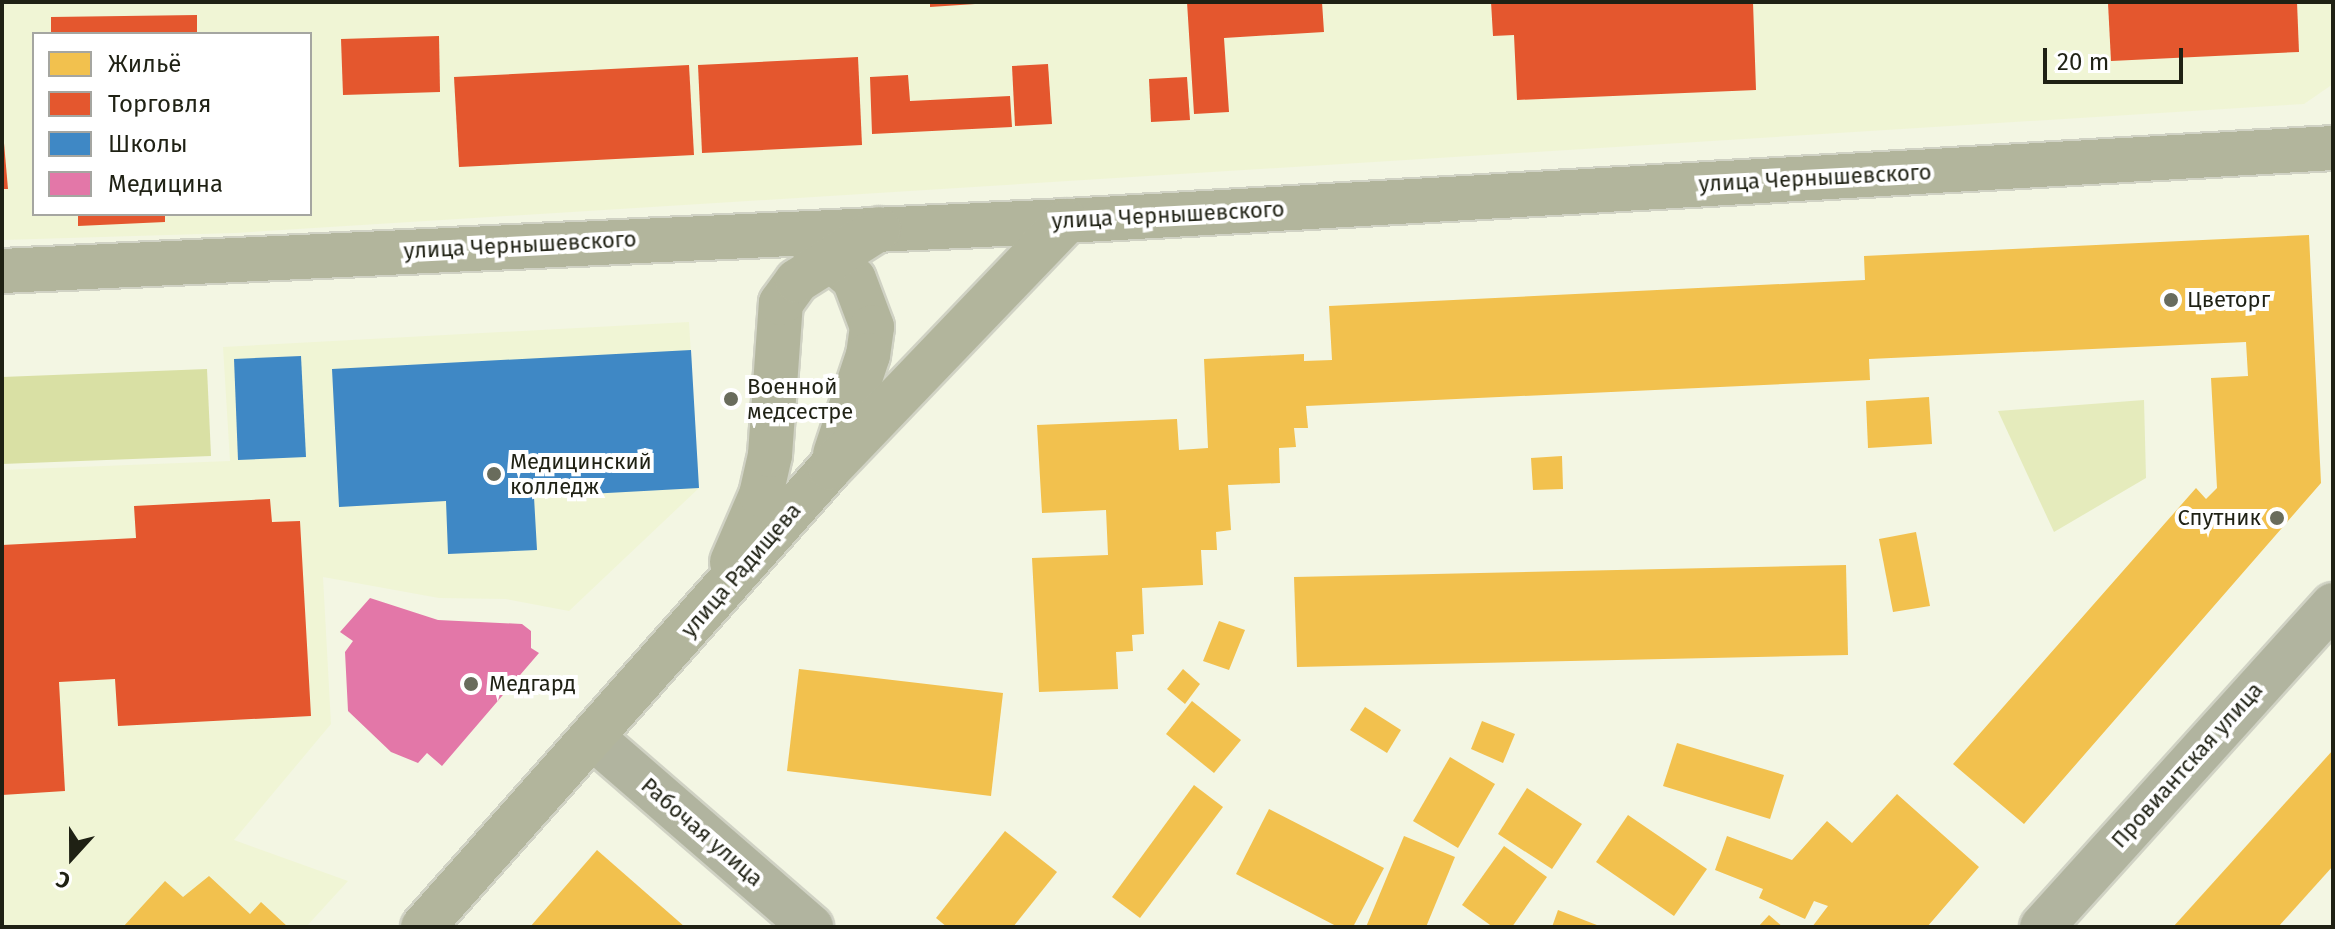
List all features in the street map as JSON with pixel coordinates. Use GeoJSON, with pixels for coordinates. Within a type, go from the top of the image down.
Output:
{"type":"FeatureCollection","features":[{"type":"Feature","properties":{"kind":"main road","name":"улица Чернышевского"},"geometry":{"type":"LineString","coordinates":[[2,271],[795,231],[1067,221],[2333,148]]}},
{"type":"Feature","properties":{"kind":"main road","name":"улица Радищева"},"geometry":{"type":"LineString","coordinates":[[423,927],[830,468],[1067,221]]}},
{"type":"Feature","properties":{"kind":"main road"},"geometry":{"type":"LineString","coordinates":[[715,601],[761,495],[770,455],[781,303],[797,281],[881,228]]}},
{"type":"Feature","properties":{"kind":"main road"},"geometry":{"type":"LineString","coordinates":[[795,231],[834,258],[854,279],[872,327],[868,355],[830,468]]}},
{"type":"Feature","properties":{"kind":"street","name":"Провиантская улица"},"geometry":{"type":"LineString","coordinates":[[2042,927],[2333,605]]}},
{"type":"Feature","properties":{"kind":"street","name":"Рабочая улица"},"geometry":{"type":"LineString","coordinates":[[592,737],[811,927]]}},
{"type":"Feature","properties":{"kind":"shaded area"},"geometry":{"type":"Polygon","coordinates":[[[2,2],[2333,2],[2333,84],[2304,104],[235,233],[2,240],[2,2]]]}},
{"type":"Feature","properties":{"kind":"shaded area"},"geometry":{"type":"Polygon","coordinates":[[[689,322],[699,488],[569,611],[506,599],[439,598],[323,577],[331,724],[234,840],[348,881],[306,927],[2,927],[2,470],[230,461],[223,347],[689,322]]]}},
{"type":"Feature","properties":{"kind":"shaded area"},"geometry":{"type":"Polygon","coordinates":[[[2144,400],[2146,478],[2054,532],[1998,411],[2144,400]]]}},
{"type":"Feature","properties":{"kind":"green space"},"geometry":{"type":"Polygon","coordinates":[[[207,369],[211,456],[2,464],[2,377],[207,369]]]}},
{"type":"Feature","properties":{"kind":"building: Жильё"},"geometry":{"type":"Polygon","coordinates":[[[2309,235],[2321,483],[2024,824],[1953,764],[2196,488],[2206,499],[2217,488],[2211,378],[2248,376],[2246,342],[1869,359],[1870,380],[1306,406],[1308,428],[1294,428],[1296,447],[1279,448],[1280,483],[1228,485],[1231,530],[1216,532],[1217,550],[1201,550],[1203,585],[1142,588],[1144,634],[1132,635],[1133,651],[1116,652],[1118,689],[1039,692],[1032,558],[1108,555],[1106,510],[1042,513],[1037,425],[1177,419],[1179,450],[1208,448],[1204,359],[1304,354],[1304,361],[1332,360],[1329,306],[1865,280],[1864,256],[2309,235]]]}},
{"type":"Feature","properties":{"kind":"building: Жильё"},"geometry":{"type":"Polygon","coordinates":[[[1929,397],[1932,444],[1868,448],[1866,401],[1929,397]]]}},
{"type":"Feature","properties":{"kind":"building: Жильё"},"geometry":{"type":"Polygon","coordinates":[[[1562,456],[1563,489],[1533,490],[1531,458],[1562,456]]]}},
{"type":"Feature","properties":{"kind":"building: Жильё"},"geometry":{"type":"Polygon","coordinates":[[[1916,532],[1930,606],[1893,612],[1879,539],[1916,532]]]}},
{"type":"Feature","properties":{"kind":"building: Жильё"},"geometry":{"type":"Polygon","coordinates":[[[1846,565],[1848,655],[1297,667],[1294,577],[1846,565]]]}},
{"type":"Feature","properties":{"kind":"building: Жильё"},"geometry":{"type":"Polygon","coordinates":[[[1219,621],[1245,630],[1229,670],[1203,661],[1219,621]]]}},
{"type":"Feature","properties":{"kind":"building: Жильё"},"geometry":{"type":"Polygon","coordinates":[[[799,669],[1003,693],[991,796],[787,771],[799,669]]]}},
{"type":"Feature","properties":{"kind":"building: Жильё"},"geometry":{"type":"Polygon","coordinates":[[[1183,669],[1200,684],[1185,704],[1167,689],[1183,669]]]}},
{"type":"Feature","properties":{"kind":"building: Жильё"},"geometry":{"type":"Polygon","coordinates":[[[1192,701],[1241,740],[1214,773],[1166,734],[1192,701]]]}},
{"type":"Feature","properties":{"kind":"building: Жильё"},"geometry":{"type":"Polygon","coordinates":[[[1365,707],[1401,730],[1387,753],[1350,730],[1365,707]]]}},
{"type":"Feature","properties":{"kind":"building: Жильё"},"geometry":{"type":"Polygon","coordinates":[[[1482,721],[1515,734],[1503,763],[1471,749],[1482,721]]]}},
{"type":"Feature","properties":{"kind":"building: Жильё"},"geometry":{"type":"Polygon","coordinates":[[[1677,743],[1784,775],[1770,819],[1663,786],[1677,743]]]}},
{"type":"Feature","properties":{"kind":"building: Жильё"},"geometry":{"type":"Polygon","coordinates":[[[2333,750],[2333,866],[2278,927],[2173,927],[2333,750]]]}},
{"type":"Feature","properties":{"kind":"building: Жильё"},"geometry":{"type":"Polygon","coordinates":[[[1450,757],[1495,784],[1458,848],[1413,821],[1450,757]]]}},
{"type":"Feature","properties":{"kind":"building: Жильё"},"geometry":{"type":"Polygon","coordinates":[[[1194,785],[1223,807],[1140,918],[1112,897],[1194,785]]]}},
{"type":"Feature","properties":{"kind":"building: Жильё"},"geometry":{"type":"Polygon","coordinates":[[[1527,788],[1582,824],[1552,869],[1498,834],[1527,788]]]}},
{"type":"Feature","properties":{"kind":"building: Жильё"},"geometry":{"type":"Polygon","coordinates":[[[1897,794],[1979,867],[1927,927],[1812,927],[1828,906],[1814,901],[1805,919],[1759,898],[1763,889],[1715,870],[1727,836],[1792,860],[1827,821],[1852,843],[1897,794]]]}},
{"type":"Feature","properties":{"kind":"building: Жильё"},"geometry":{"type":"Polygon","coordinates":[[[1269,809],[1384,868],[1353,927],[1338,927],[1236,874],[1269,809]]]}},
{"type":"Feature","properties":{"kind":"building: Жильё"},"geometry":{"type":"Polygon","coordinates":[[[1628,815],[1707,869],[1674,916],[1596,862],[1628,815]]]}},
{"type":"Feature","properties":{"kind":"building: Жильё"},"geometry":{"type":"Polygon","coordinates":[[[1005,831],[1057,872],[1013,927],[947,927],[936,918],[1005,831]]]}},
{"type":"Feature","properties":{"kind":"building: Жильё"},"geometry":{"type":"Polygon","coordinates":[[[1404,836],[1455,857],[1426,927],[1366,927],[1404,836]]]}},
{"type":"Feature","properties":{"kind":"building: Жильё"},"geometry":{"type":"Polygon","coordinates":[[[1504,846],[1547,877],[1512,927],[1493,927],[1462,905],[1504,846]]]}},
{"type":"Feature","properties":{"kind":"building: Жильё"},"geometry":{"type":"Polygon","coordinates":[[[597,850],[685,927],[530,927],[597,850]]]}},
{"type":"Feature","properties":{"kind":"building: Жильё"},"geometry":{"type":"Polygon","coordinates":[[[209,876],[250,914],[261,902],[288,927],[123,927],[165,881],[183,897],[209,876]]]}},
{"type":"Feature","properties":{"kind":"building: Жильё"},"geometry":{"type":"Polygon","coordinates":[[[1558,910],[1602,927],[1552,927],[1558,910]]]}},
{"type":"Feature","properties":{"kind":"building: Жильё"},"geometry":{"type":"Polygon","coordinates":[[[1769,915],[1783,927],[1758,927],[1769,915]]]}},
{"type":"Feature","properties":{"kind":"building: Торговля"},"geometry":{"type":"Polygon","coordinates":[[[930,2],[975,2],[975,4],[930,7],[930,2]]]}},
{"type":"Feature","properties":{"kind":"building: Торговля"},"geometry":{"type":"Polygon","coordinates":[[[1187,2],[1322,2],[1324,32],[1224,38],[1229,112],[1194,114],[1187,2]]]}},
{"type":"Feature","properties":{"kind":"building: Торговля"},"geometry":{"type":"Polygon","coordinates":[[[1491,2],[1753,2],[1756,90],[1517,100],[1514,35],[1493,36],[1491,2]]]}},
{"type":"Feature","properties":{"kind":"building: Торговля"},"geometry":{"type":"Polygon","coordinates":[[[2297,2],[2299,52],[2111,61],[2108,3],[2297,2]]]}},
{"type":"Feature","properties":{"kind":"building: Торговля"},"geometry":{"type":"Polygon","coordinates":[[[197,15],[197,32],[51,32],[51,17],[197,15]]]}},
{"type":"Feature","properties":{"kind":"building: Торговля"},"geometry":{"type":"Polygon","coordinates":[[[439,36],[440,92],[343,95],[341,39],[439,36]]]}},
{"type":"Feature","properties":{"kind":"building: Торговля"},"geometry":{"type":"Polygon","coordinates":[[[858,57],[862,145],[702,153],[698,65],[858,57]]]}},
{"type":"Feature","properties":{"kind":"building: Торговля"},"geometry":{"type":"Polygon","coordinates":[[[1048,64],[1052,124],[1015,126],[1012,66],[1048,64]]]}},
{"type":"Feature","properties":{"kind":"building: Торговля"},"geometry":{"type":"Polygon","coordinates":[[[689,65],[694,155],[459,167],[454,77],[689,65]]]}},
{"type":"Feature","properties":{"kind":"building: Торговля"},"geometry":{"type":"Polygon","coordinates":[[[908,75],[910,101],[1010,96],[1012,127],[872,134],[870,77],[908,75]]]}},
{"type":"Feature","properties":{"kind":"building: Торговля"},"geometry":{"type":"Polygon","coordinates":[[[1187,77],[1190,120],[1151,122],[1149,79],[1187,77]]]}},
{"type":"Feature","properties":{"kind":"building: Торговля"},"geometry":{"type":"Polygon","coordinates":[[[2,120],[8,189],[2,189],[2,120]]]}},
{"type":"Feature","properties":{"kind":"building: Торговля"},"geometry":{"type":"Polygon","coordinates":[[[78,216],[165,216],[165,222],[78,226],[78,216]]]}},
{"type":"Feature","properties":{"kind":"building: Торговля"},"geometry":{"type":"Polygon","coordinates":[[[270,499],[272,522],[300,521],[311,716],[118,726],[115,679],[59,682],[65,791],[2,795],[2,545],[136,538],[134,506],[270,499]]]}},
{"type":"Feature","properties":{"kind":"building: Школы"},"geometry":{"type":"Polygon","coordinates":[[[691,350],[699,488],[534,497],[537,550],[448,554],[446,501],[339,507],[332,369],[691,350]]]}},
{"type":"Feature","properties":{"kind":"building: Школы"},"geometry":{"type":"Polygon","coordinates":[[[301,356],[306,457],[238,460],[234,359],[301,356]]]}},
{"type":"Feature","properties":{"kind":"building: Медицина"},"geometry":{"type":"Polygon","coordinates":[[[370,598],[438,620],[522,624],[531,631],[531,648],[539,653],[442,766],[427,753],[418,763],[391,752],[348,711],[345,652],[353,641],[340,632],[370,598]]]}},
{"type":"Feature","properties":{"kind":"place","name":"Цветорг"},"geometry":{"type":"Point","coordinates":[2171,300]}},
{"type":"Feature","properties":{"kind":"place","name":"Военной медсестре"},"geometry":{"type":"Point","coordinates":[731,399]}},
{"type":"Feature","properties":{"kind":"place","name":"Медицинский колледж"},"geometry":{"type":"Point","coordinates":[494,474]}},
{"type":"Feature","properties":{"kind":"place","name":"Спутник"},"geometry":{"type":"Point","coordinates":[2277,518]}},
{"type":"Feature","properties":{"kind":"place","name":"Медгард"},"geometry":{"type":"Point","coordinates":[471,684]}}]}
